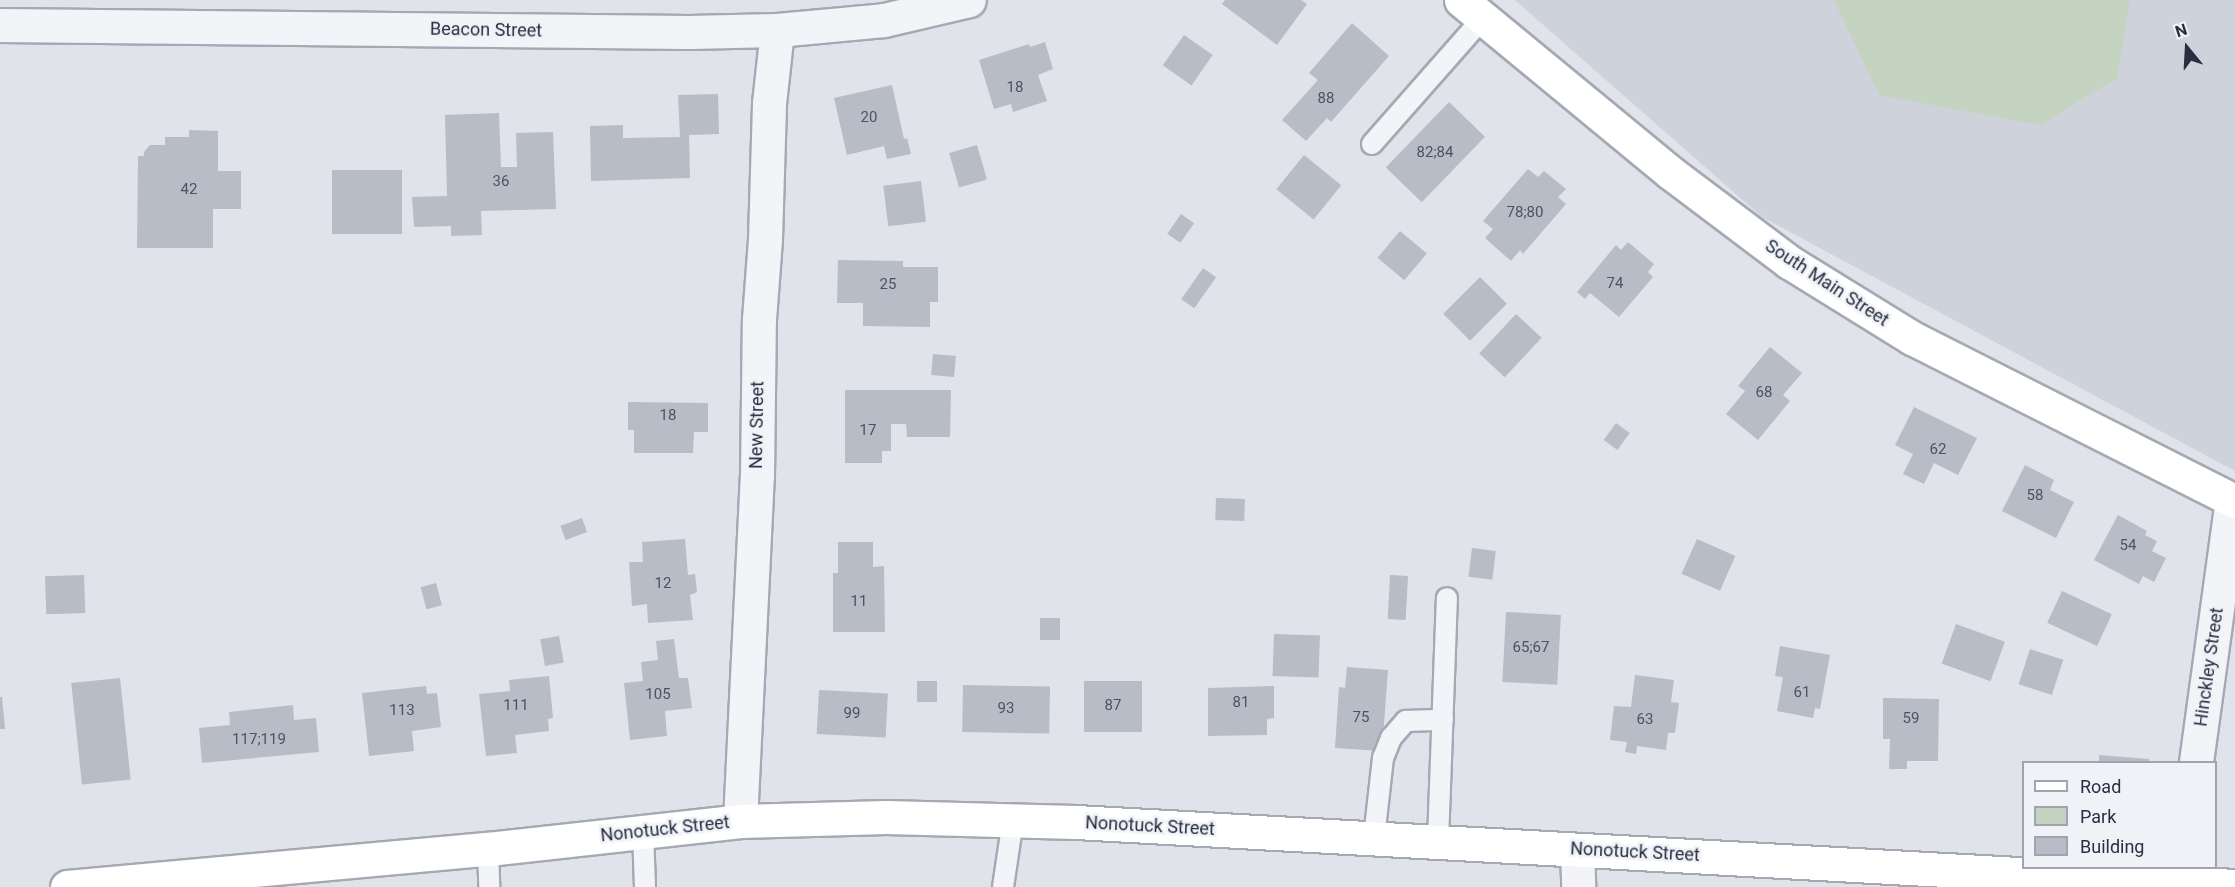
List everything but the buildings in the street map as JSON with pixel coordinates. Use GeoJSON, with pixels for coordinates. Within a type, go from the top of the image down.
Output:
{"type":"FeatureCollection","features":[{"type":"Feature","properties":{"kind":"main road","name":"South Main Street"},"geometry":{"type":"LineString","coordinates":[[1472,9],[1671,173],[1789,262],[1912,338],[2234,500]]}},
{"type":"Feature","properties":{"kind":"main road","name":"Nonotuck Street"},"geometry":{"type":"LineString","coordinates":[[67,887],[184,881],[740,821],[886,817],[1013,820],[1438,841],[1577,850],[2178,879],[2235,886]]}},
{"type":"Feature","properties":{"kind":"street","name":"Beacon Street"},"geometry":{"type":"LineString","coordinates":[[0,25],[689,32],[777,30],[884,20],[969,0]]}},
{"type":"Feature","properties":{"kind":"street","name":"New Street"},"geometry":{"type":"LineString","coordinates":[[740,821],[756,476],[759,320],[765,239],[769,103],[777,30]]}},
{"type":"Feature","properties":{"kind":"street","name":"Hinckley Street"},"geometry":{"type":"LineString","coordinates":[[2196,761],[2234,500]]}},
{"type":"Feature","properties":{"kind":"street"},"geometry":{"type":"LineString","coordinates":[[1577,850],[1578,887]]}},
{"type":"Feature","properties":{"kind":"lane"},"geometry":{"type":"LineString","coordinates":[[1372,144],[1472,9]]}},
{"type":"Feature","properties":{"kind":"lane"},"geometry":{"type":"LineString","coordinates":[[1438,841],[1447,598]]}},
{"type":"Feature","properties":{"kind":"lane"},"geometry":{"type":"LineString","coordinates":[[1374,838],[1383,758],[1391,738],[1406,721],[1443,720]]}},
{"type":"Feature","properties":{"kind":"lane"},"geometry":{"type":"LineString","coordinates":[[1003,887],[1013,820]]}},
{"type":"Feature","properties":{"kind":"lane"},"geometry":{"type":"LineString","coordinates":[[643,830],[645,887]]}},
{"type":"Feature","properties":{"kind":"lane"},"geometry":{"type":"LineString","coordinates":[[488,849],[489,887]]}},
{"type":"Feature","properties":{"kind":"shaded area"},"geometry":{"type":"Polygon","coordinates":[[[1515,0],[2235,0],[2235,471],[1762,217],[1515,0]]]}},
{"type":"Feature","properties":{"kind":"green space"},"geometry":{"type":"Polygon","coordinates":[[[1834,0],[2130,0],[2117,78],[2040,125],[1879,95],[1834,0]]]}}]}
